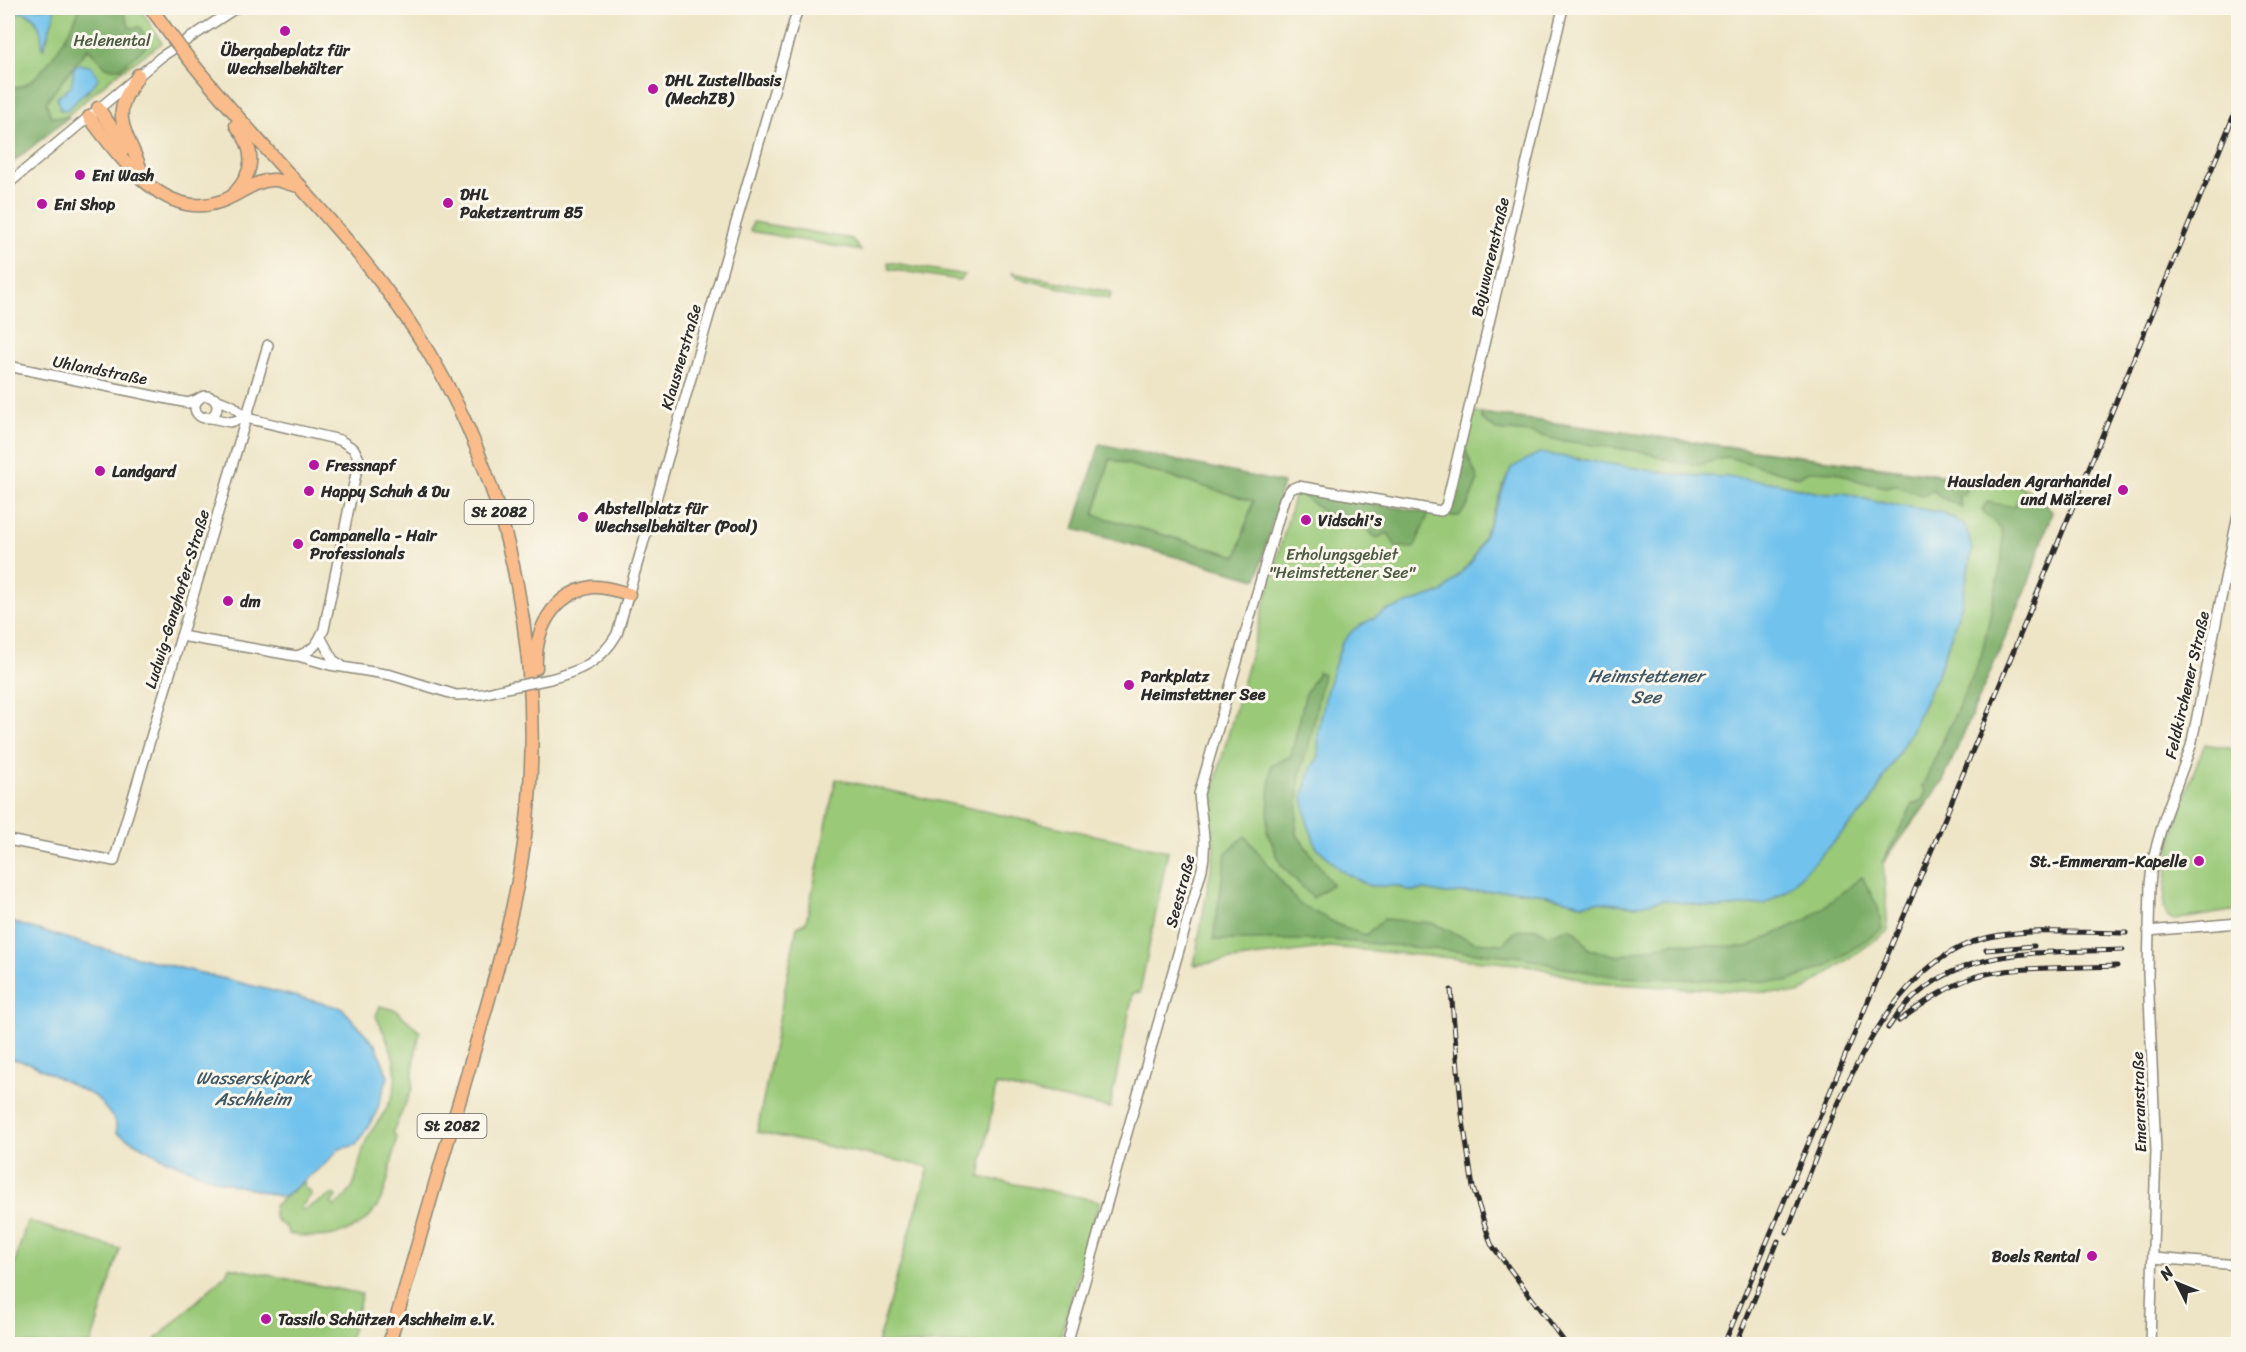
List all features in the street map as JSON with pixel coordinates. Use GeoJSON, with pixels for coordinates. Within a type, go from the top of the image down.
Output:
{"type":"FeatureCollection","features":[{"type":"Feature","properties":{"kind":"main road","name":"St 2082"},"geometry":{"type":"LineString","coordinates":[[151,8],[218,95],[302,186],[361,255],[405,315],[444,379],[481,460],[498,508],[520,600],[530,676],[531,728],[524,844],[508,926],[494,980],[388,1344]]}},
{"type":"Feature","properties":{"kind":"main road"},"geometry":{"type":"LineString","coordinates":[[138,75],[124,100],[122,120],[129,142],[139,160],[143,178]]}},
{"type":"Feature","properties":{"kind":"main road"},"geometry":{"type":"LineString","coordinates":[[218,95],[223,107],[250,145],[252,156],[248,177],[231,197]]}},
{"type":"Feature","properties":{"kind":"main road"},"geometry":{"type":"LineString","coordinates":[[93,112],[132,170],[161,195],[179,203],[204,206],[231,197],[263,181],[273,180],[302,186]]}},
{"type":"Feature","properties":{"kind":"main road"},"geometry":{"type":"LineString","coordinates":[[531,728],[538,709],[537,640],[552,610],[563,600],[592,587],[629,594]]}},
{"type":"Feature","properties":{"kind":"street"},"geometry":{"type":"LineString","coordinates":[[8,184],[138,75],[236,8]]}},
{"type":"Feature","properties":{"kind":"street","name":"Klausnerstraße"},"geometry":{"type":"LineString","coordinates":[[341,665],[413,681],[456,695],[483,694],[550,679],[586,668],[602,656],[617,634],[798,8]]}},
{"type":"Feature","properties":{"kind":"street","name":"Bajuwarenstraße"},"geometry":{"type":"LineString","coordinates":[[1441,511],[1446,506],[1470,410],[1563,8]]}},
{"type":"Feature","properties":{"kind":"street","name":"Ludwig-Ganghofer-Straße"},"geometry":{"type":"LineString","coordinates":[[8,840],[114,861],[268,345]]}},
{"type":"Feature","properties":{"kind":"street","name":"Uhlandstraße"},"geometry":{"type":"LineString","coordinates":[[8,366],[188,403]]}},
{"type":"Feature","properties":{"kind":"street"},"geometry":{"type":"LineString","coordinates":[[246,418],[233,406],[212,398],[188,403],[202,415],[230,422],[246,418],[340,440],[354,449],[359,459],[321,638],[312,649],[296,656]]}},
{"type":"Feature","properties":{"kind":"street"},"geometry":{"type":"LineString","coordinates":[[202,415],[216,410],[216,404],[212,398]]}},
{"type":"Feature","properties":{"kind":"street"},"geometry":{"type":"LineString","coordinates":[[199,399],[195,405],[202,415]]}},
{"type":"Feature","properties":{"kind":"street","name":"Seestraße"},"geometry":{"type":"LineString","coordinates":[[1067,1344],[1203,869],[1207,847],[1199,794],[1284,499],[1291,489],[1298,486],[1441,511]]}},
{"type":"Feature","properties":{"kind":"street","name":"Feldkirchener Straße"},"geometry":{"type":"LineString","coordinates":[[2154,858],[2165,816],[2192,746],[2238,515]]}},
{"type":"Feature","properties":{"kind":"street"},"geometry":{"type":"LineString","coordinates":[[181,636],[341,665]]}},
{"type":"Feature","properties":{"kind":"street"},"geometry":{"type":"LineString","coordinates":[[321,638],[333,660],[341,665]]}},
{"type":"Feature","properties":{"kind":"street","name":"Emeranstraße"},"geometry":{"type":"LineString","coordinates":[[2150,1344],[2156,1140],[2148,931],[2154,858]]}},
{"type":"Feature","properties":{"kind":"street"},"geometry":{"type":"LineString","coordinates":[[2148,931],[2238,922]]}},
{"type":"Feature","properties":{"kind":"street"},"geometry":{"type":"LineString","coordinates":[[2154,1258],[2238,1265]]}},
{"type":"Feature","properties":{"kind":"green space","name":"Helenental"},"geometry":{"type":"Polygon","coordinates":[[[54,8],[140,8],[162,43],[114,76],[8,166],[8,16],[23,12],[33,17],[45,38],[41,48],[47,40],[54,8]],[[73,73],[72,85],[57,97],[60,110],[68,109],[79,97],[89,91],[73,73]]]}},
{"type":"Feature","properties":{"kind":"green space"},"geometry":{"type":"Polygon","coordinates":[[[80,8],[122,8],[130,28],[140,27],[149,44],[121,68],[107,68],[88,48],[46,102],[51,117],[69,117],[8,166],[8,90],[26,84],[42,70],[65,38],[80,8]]]}},
{"type":"Feature","properties":{"kind":"green space"},"geometry":{"type":"Polygon","coordinates":[[[753,222],[852,239],[861,251],[750,231],[753,222]]]}},
{"type":"Feature","properties":{"kind":"green space"},"geometry":{"type":"Polygon","coordinates":[[[888,262],[965,275],[959,280],[889,269],[888,262]]]}},
{"type":"Feature","properties":{"kind":"green space"},"geometry":{"type":"Polygon","coordinates":[[[1012,273],[1111,292],[1110,299],[1017,278],[1012,273]]]}},
{"type":"Feature","properties":{"kind":"green space","name":"Erholungsgebiet \"Heimstettener See\""},"geometry":{"type":"Polygon","coordinates":[[[1473,412],[2015,485],[2039,494],[2052,512],[2027,587],[1942,783],[1883,863],[1888,931],[1799,994],[1594,983],[1528,965],[1329,947],[1194,965],[1215,846],[1205,828],[1205,819],[1296,490],[1445,516],[1473,412]],[[1579,458],[1503,485],[1490,523],[1472,561],[1443,592],[1427,598],[1342,643],[1327,689],[1319,758],[1312,767],[1307,821],[1316,845],[1340,870],[1362,882],[1398,886],[1409,891],[1426,890],[1446,894],[1512,890],[1538,893],[1582,904],[1598,902],[1635,906],[1664,900],[1717,908],[1764,904],[1785,892],[1868,806],[1912,729],[1940,668],[1962,603],[1972,549],[1965,527],[1955,519],[1939,512],[1876,502],[1844,493],[1818,493],[1777,483],[1700,478],[1601,465],[1579,458]]]}},
{"type":"Feature","properties":{"kind":"green space"},"geometry":{"type":"Polygon","coordinates":[[[1481,413],[1963,479],[1970,484],[1965,494],[1958,495],[1962,507],[1940,497],[1933,490],[1923,496],[1895,485],[1885,487],[1862,482],[1835,472],[1809,471],[1797,477],[1727,457],[1700,465],[1675,462],[1644,452],[1557,440],[1531,433],[1496,430],[1482,419],[1481,413]]]}},
{"type":"Feature","properties":{"kind":"green space"},"geometry":{"type":"Polygon","coordinates":[[[1100,444],[1283,483],[1257,579],[1074,529],[1100,444]],[[1110,459],[1094,515],[1237,556],[1253,501],[1110,459]]]}},
{"type":"Feature","properties":{"kind":"green space"},"geometry":{"type":"Polygon","coordinates":[[[1464,446],[1478,480],[1468,505],[1459,516],[1445,516],[1464,446]]]}},
{"type":"Feature","properties":{"kind":"green space"},"geometry":{"type":"Polygon","coordinates":[[[1110,459],[1253,501],[1237,556],[1094,515],[1110,459]]]}},
{"type":"Feature","properties":{"kind":"green space"},"geometry":{"type":"Polygon","coordinates":[[[1296,490],[1429,513],[1414,548],[1396,547],[1388,533],[1376,538],[1357,519],[1343,526],[1338,524],[1296,490]]]}},
{"type":"Feature","properties":{"kind":"green space"},"geometry":{"type":"Polygon","coordinates":[[[2022,492],[2039,494],[2052,512],[2027,587],[1942,783],[1882,863],[1913,804],[1921,801],[1926,793],[1922,787],[1981,657],[2002,559],[2003,540],[2002,530],[1982,510],[1987,502],[2014,507],[2022,492]]]}},
{"type":"Feature","properties":{"kind":"green space"},"geometry":{"type":"Polygon","coordinates":[[[1318,672],[1323,674],[1311,737],[1300,773],[1296,833],[1332,884],[1313,898],[1281,865],[1267,831],[1271,766],[1291,756],[1306,692],[1318,672]]]}},
{"type":"Feature","properties":{"kind":"green space"},"geometry":{"type":"Polygon","coordinates":[[[2205,744],[2238,750],[2237,910],[2174,920],[2167,916],[2164,908],[2171,845],[2182,804],[2205,744]]]}},
{"type":"Feature","properties":{"kind":"green space"},"geometry":{"type":"Polygon","coordinates":[[[836,779],[1168,851],[1140,992],[1133,993],[1110,1108],[996,1085],[980,1177],[1100,1201],[1058,1344],[877,1344],[929,1167],[757,1132],[797,927],[806,922],[836,779]]]}},
{"type":"Feature","properties":{"kind":"green space"},"geometry":{"type":"Polygon","coordinates":[[[1245,836],[1299,904],[1345,928],[1366,935],[1384,919],[1432,923],[1474,942],[1503,944],[1516,931],[1537,928],[1547,935],[1569,928],[1576,931],[1589,949],[1619,956],[1675,942],[1747,947],[1808,919],[1862,877],[1878,907],[1882,929],[1829,965],[1787,982],[1618,977],[1559,967],[1523,957],[1330,940],[1213,940],[1226,853],[1245,836]]]}},
{"type":"Feature","properties":{"kind":"green space"},"geometry":{"type":"Polygon","coordinates":[[[380,1006],[396,1010],[420,1032],[414,1059],[412,1089],[393,1132],[397,1138],[385,1190],[375,1210],[355,1228],[330,1236],[288,1234],[287,1228],[275,1217],[274,1206],[304,1181],[305,1189],[310,1191],[311,1195],[300,1208],[303,1210],[334,1194],[337,1196],[331,1203],[335,1206],[343,1199],[356,1180],[368,1137],[391,1099],[396,1075],[387,1040],[376,1016],[380,1006]]]}},
{"type":"Feature","properties":{"kind":"green space"},"geometry":{"type":"Polygon","coordinates":[[[27,1221],[120,1249],[91,1344],[8,1344],[8,1287],[27,1221]]]}},
{"type":"Feature","properties":{"kind":"green space","name":"Tassilo Schützen Aschheim e.V."},"geometry":{"type":"Polygon","coordinates":[[[229,1267],[362,1294],[348,1344],[151,1344],[226,1274],[229,1267]]]}},
{"type":"Feature","properties":{"kind":"water"},"geometry":{"type":"Polygon","coordinates":[[[8,8],[54,8],[43,50],[39,28],[34,18],[23,12],[8,16],[8,8]]]}},
{"type":"Feature","properties":{"kind":"water"},"geometry":{"type":"Polygon","coordinates":[[[80,64],[92,67],[98,78],[68,109],[61,110],[57,97],[68,90],[72,82],[74,67],[80,64]]]}},
{"type":"Feature","properties":{"kind":"water","name":"Heimstettener See"},"geometry":{"type":"Polygon","coordinates":[[[1539,453],[1680,475],[1726,477],[1777,483],[1818,493],[1844,493],[1876,502],[1939,512],[1966,527],[1972,549],[1962,603],[1940,668],[1912,729],[1868,806],[1785,892],[1764,904],[1717,908],[1664,900],[1635,906],[1598,902],[1582,904],[1538,893],[1512,890],[1446,894],[1426,890],[1409,891],[1398,886],[1370,886],[1340,870],[1316,846],[1307,821],[1303,795],[1312,767],[1319,757],[1318,733],[1327,689],[1342,643],[1354,629],[1386,611],[1443,592],[1472,561],[1490,523],[1511,468],[1539,453]]]}},
{"type":"Feature","properties":{"kind":"water","name":"Wasserskipark Aschheim"},"geometry":{"type":"Polygon","coordinates":[[[8,921],[96,947],[342,1008],[377,1047],[388,1077],[375,1116],[356,1145],[339,1149],[325,1164],[283,1197],[219,1181],[163,1158],[117,1133],[115,1120],[96,1097],[29,1063],[8,1058],[8,921]]]}},
{"type":"Feature","properties":{"kind":"railway"},"geometry":{"type":"LineString","coordinates":[[1724,1344],[1935,842],[2238,105]]}},
{"type":"Feature","properties":{"kind":"railway"},"geometry":{"type":"LineString","coordinates":[[1787,1232],[1838,1103],[1860,1058],[1886,1016],[1916,980],[1950,953],[1990,937],[2040,932],[2126,933]]}},
{"type":"Feature","properties":{"kind":"railway"},"geometry":{"type":"LineString","coordinates":[[1986,950],[2034,946]]}},
{"type":"Feature","properties":{"kind":"railway"},"geometry":{"type":"LineString","coordinates":[[1888,1028],[1910,1000],[1936,981],[1963,967],[2024,954],[2123,950]]}},
{"type":"Feature","properties":{"kind":"railway"},"geometry":{"type":"LineString","coordinates":[[1899,1021],[1935,996],[1974,977],[1989,973],[2025,969],[2117,966]]}},
{"type":"Feature","properties":{"kind":"railway"},"geometry":{"type":"LineString","coordinates":[[1451,990],[1462,1114],[1473,1188],[1491,1244],[1566,1344]]}},
{"type":"Feature","properties":{"kind":"railway"},"geometry":{"type":"LineString","coordinates":[[1736,1344],[1778,1241]]}},
{"type":"Feature","properties":{"kind":"place","name":"Übergabeplatz für Wechselbehälter"},"geometry":{"type":"Point","coordinates":[285,31]}},
{"type":"Feature","properties":{"kind":"place","name":"DHL Zustellbasis (MechZB)"},"geometry":{"type":"Point","coordinates":[653,89]}},
{"type":"Feature","properties":{"kind":"place","name":"Eni Wash"},"geometry":{"type":"Point","coordinates":[80,175]}},
{"type":"Feature","properties":{"kind":"place","name":"DHL Paketzentrum 85"},"geometry":{"type":"Point","coordinates":[448,203]}},
{"type":"Feature","properties":{"kind":"place","name":"Eni Shop"},"geometry":{"type":"Point","coordinates":[42,204]}},
{"type":"Feature","properties":{"kind":"place","name":"Fressnapf"},"geometry":{"type":"Point","coordinates":[314,465]}},
{"type":"Feature","properties":{"kind":"place","name":"Landgard"},"geometry":{"type":"Point","coordinates":[100,471]}},
{"type":"Feature","properties":{"kind":"place","name":"Hausladen Agrarhandel und Mälzerei"},"geometry":{"type":"Point","coordinates":[2123,490]}},
{"type":"Feature","properties":{"kind":"place","name":"Happy Schuh & Du"},"geometry":{"type":"Point","coordinates":[309,491]}},
{"type":"Feature","properties":{"kind":"place","name":"Abstellplatz für Wechselbehälter (Pool)"},"geometry":{"type":"Point","coordinates":[583,517]}},
{"type":"Feature","properties":{"kind":"place","name":"Vidschi's"},"geometry":{"type":"Point","coordinates":[1306,520]}},
{"type":"Feature","properties":{"kind":"place","name":"Campanella - Hair Professionals"},"geometry":{"type":"Point","coordinates":[298,544]}},
{"type":"Feature","properties":{"kind":"place","name":"dm"},"geometry":{"type":"Point","coordinates":[228,601]}},
{"type":"Feature","properties":{"kind":"place","name":"Parkplatz Heimstettner See"},"geometry":{"type":"Point","coordinates":[1129,685]}},
{"type":"Feature","properties":{"kind":"place","name":"St.-Emmeram-Kapelle"},"geometry":{"type":"Point","coordinates":[2199,861]}},
{"type":"Feature","properties":{"kind":"place","name":"Boels Rental"},"geometry":{"type":"Point","coordinates":[2092,1256]}},
{"type":"Feature","properties":{"kind":"place","name":"Tassilo Schützen Aschheim e.V."},"geometry":{"type":"Point","coordinates":[266,1319]}}]}
